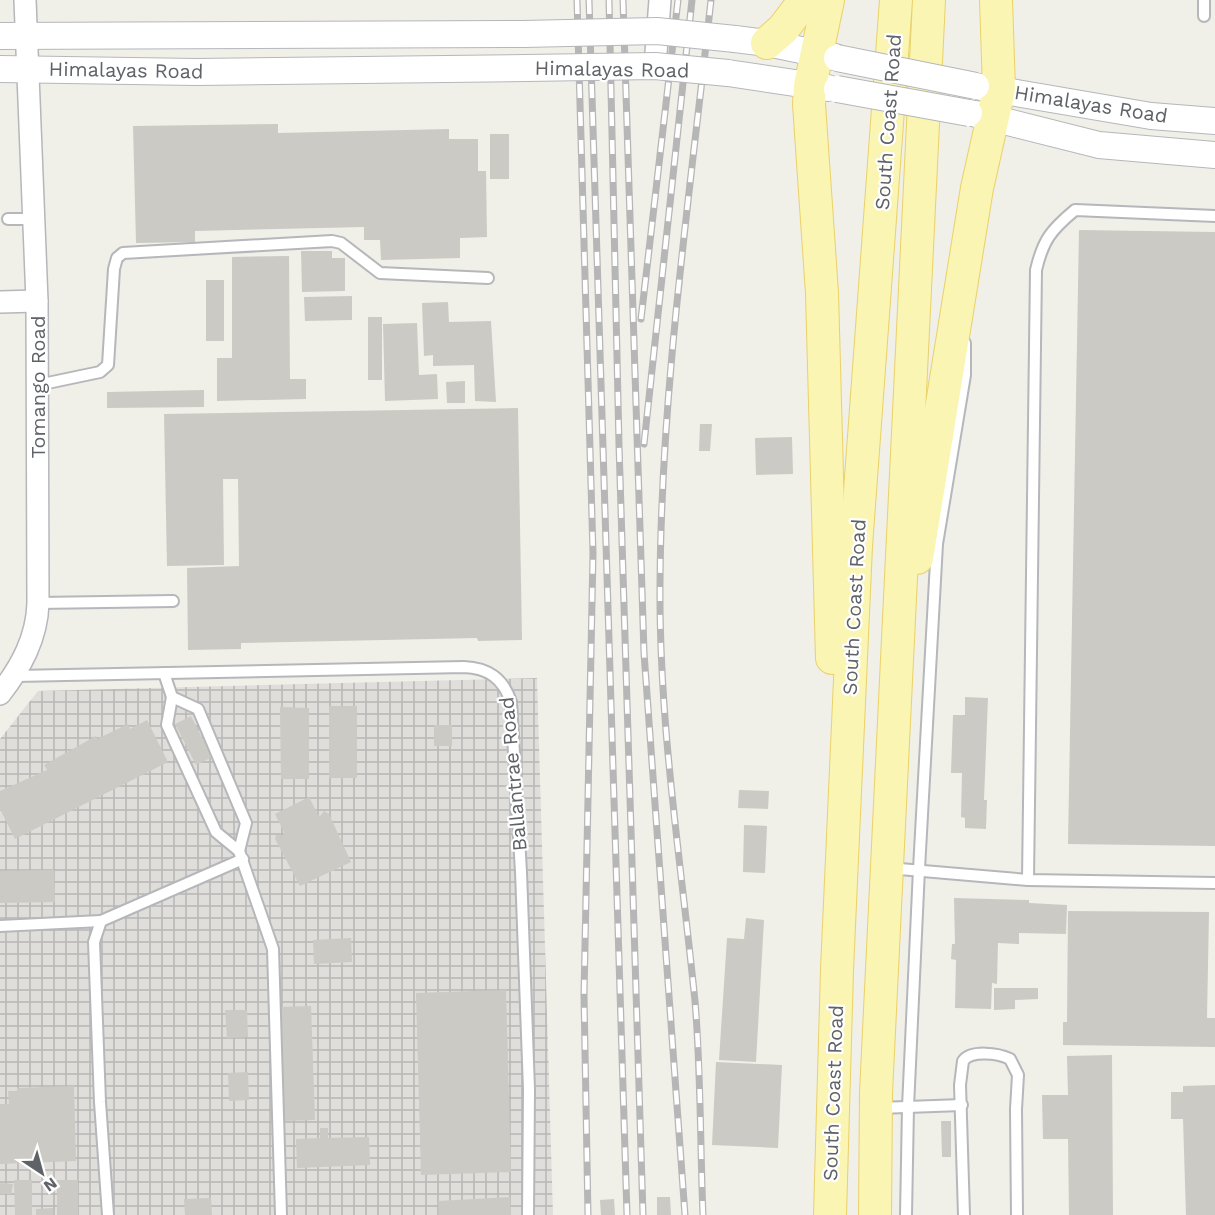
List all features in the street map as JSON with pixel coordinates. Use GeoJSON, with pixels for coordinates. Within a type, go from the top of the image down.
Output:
{"type":"FeatureCollection","features":[{"type":"Feature","properties":{"kind":"main road"},"geometry":{"type":"LineString","coordinates":[[767,43],[788,24],[805,0]]}},
{"type":"Feature","properties":{"kind":"main road"},"geometry":{"type":"LineString","coordinates":[[828,0],[827,55],[823,87],[808,104],[822,293],[833,676],[847,732]]}},
{"type":"Feature","properties":{"kind":"main road","name":"South Coast Road"},"geometry":{"type":"LineString","coordinates":[[830,1215],[847,732],[863,446],[896,0]]}},
{"type":"Feature","properties":{"kind":"main road","name":"South Coast Road"},"geometry":{"type":"LineString","coordinates":[[875,1215],[876,1108],[896,692],[903,489],[929,0]]}},
{"type":"Feature","properties":{"kind":"main road"},"geometry":{"type":"LineString","coordinates":[[896,692],[977,188],[996,0]]}},
{"type":"Feature","properties":{"kind":"main road"},"geometry":{"type":"LineString","coordinates":[[837,970],[883,968]]}},
{"type":"Feature","properties":{"kind":"street","name":"Tomango Road"},"geometry":{"type":"LineString","coordinates":[[4,688],[34,630],[38,603],[37,301],[30,69],[25,0]]}},
{"type":"Feature","properties":{"kind":"street"},"geometry":{"type":"LineString","coordinates":[[655,66],[660,0]]}},
{"type":"Feature","properties":{"kind":"street","name":"Himalayas Road"},"geometry":{"type":"LineString","coordinates":[[0,36],[523,34],[657,31],[767,43],[827,55],[985,102],[1099,145],[1215,155]]}},
{"type":"Feature","properties":{"kind":"street","name":"Himalayas Road"},"geometry":{"type":"LineString","coordinates":[[0,69],[197,72],[655,66],[728,73],[823,87],[1215,121]]}},
{"type":"Feature","properties":{"kind":"street"},"geometry":{"type":"LineString","coordinates":[[0,302],[37,301]]}},
{"type":"Feature","properties":{"kind":"lane"},"geometry":{"type":"LineString","coordinates":[[1203,16],[1204,0]]}},
{"type":"Feature","properties":{"kind":"lane"},"geometry":{"type":"LineString","coordinates":[[1028,880],[1036,270],[1041,247],[1055,227],[1075,210],[1215,216]]}},
{"type":"Feature","properties":{"kind":"lane"},"geometry":{"type":"LineString","coordinates":[[8,219],[35,219]]}},
{"type":"Feature","properties":{"kind":"lane"},"geometry":{"type":"LineString","coordinates":[[38,385],[100,372],[108,365],[114,269],[117,258],[123,253],[332,241],[341,243],[380,273],[489,278]]}},
{"type":"Feature","properties":{"kind":"lane"},"geometry":{"type":"LineString","coordinates":[[906,1215],[908,1107],[937,544],[965,375],[966,347],[958,307]]}},
{"type":"Feature","properties":{"kind":"lane"},"geometry":{"type":"LineString","coordinates":[[38,603],[173,601]]}},
{"type":"Feature","properties":{"kind":"lane","name":"Ballantrae Road"},"geometry":{"type":"LineString","coordinates":[[4,688],[164,673],[464,667],[488,671],[502,682],[511,702],[521,872],[529,1089],[528,1215]]}},
{"type":"Feature","properties":{"kind":"lane"},"geometry":{"type":"LineString","coordinates":[[164,673],[172,697],[167,725],[216,832],[241,855]]}},
{"type":"Feature","properties":{"kind":"lane"},"geometry":{"type":"LineString","coordinates":[[172,697],[198,709],[246,823],[241,855],[273,949],[281,1215]]}},
{"type":"Feature","properties":{"kind":"lane"},"geometry":{"type":"LineString","coordinates":[[0,926],[101,921],[241,855]]}},
{"type":"Feature","properties":{"kind":"lane"},"geometry":{"type":"LineString","coordinates":[[888,868],[1028,880],[1215,883]]}},
{"type":"Feature","properties":{"kind":"lane"},"geometry":{"type":"LineString","coordinates":[[101,921],[94,942],[100,1102],[108,1215]]}},
{"type":"Feature","properties":{"kind":"lane"},"geometry":{"type":"LineString","coordinates":[[964,1215],[960,1085],[963,1061],[966,1057],[994,1054],[1013,1062],[1018,1075],[1017,1215]]}},
{"type":"Feature","properties":{"kind":"lane"},"geometry":{"type":"LineString","coordinates":[[876,1108],[962,1105]]}},
{"type":"Feature","properties":{"kind":"shaded area"},"geometry":{"type":"Polygon","coordinates":[[[537,678],[553,1215],[0,1215],[0,739],[38,691],[537,678]]]}},
{"type":"Feature","properties":{"kind":"building"},"geometry":{"type":"Polygon","coordinates":[[[278,124],[278,133],[449,129],[449,139],[478,139],[478,171],[486,171],[487,237],[460,238],[460,258],[381,260],[380,240],[364,240],[364,227],[195,231],[195,242],[136,243],[133,126],[278,124]]]}},
{"type":"Feature","properties":{"kind":"building"},"geometry":{"type":"Polygon","coordinates":[[[490,134],[509,134],[509,179],[490,179],[490,134]]]}},
{"type":"Feature","properties":{"kind":"building"},"geometry":{"type":"Polygon","coordinates":[[[1079,230],[1215,232],[1215,846],[1068,844],[1079,230]]]}},
{"type":"Feature","properties":{"kind":"building"},"geometry":{"type":"Polygon","coordinates":[[[301,251],[332,251],[332,258],[345,258],[345,291],[302,292],[301,251]]]}},
{"type":"Feature","properties":{"kind":"building"},"geometry":{"type":"Polygon","coordinates":[[[289,256],[290,379],[306,379],[306,399],[217,401],[217,358],[232,358],[232,257],[289,256]]]}},
{"type":"Feature","properties":{"kind":"building"},"geometry":{"type":"Polygon","coordinates":[[[206,280],[224,280],[224,341],[206,341],[206,280]]]}},
{"type":"Feature","properties":{"kind":"building"},"geometry":{"type":"Polygon","coordinates":[[[352,296],[352,320],[305,321],[304,297],[352,296]]]}},
{"type":"Feature","properties":{"kind":"building"},"geometry":{"type":"Polygon","coordinates":[[[448,302],[449,322],[491,321],[496,402],[475,401],[474,365],[433,366],[433,355],[424,356],[422,303],[448,302]]]}},
{"type":"Feature","properties":{"kind":"building"},"geometry":{"type":"Polygon","coordinates":[[[368,317],[382,317],[382,380],[368,380],[368,317]]]}},
{"type":"Feature","properties":{"kind":"building"},"geometry":{"type":"Polygon","coordinates":[[[417,323],[419,375],[437,374],[438,399],[385,401],[383,324],[417,323]]]}},
{"type":"Feature","properties":{"kind":"building"},"geometry":{"type":"Polygon","coordinates":[[[465,381],[465,403],[447,403],[446,382],[465,381]]]}},
{"type":"Feature","properties":{"kind":"building"},"geometry":{"type":"Polygon","coordinates":[[[204,390],[204,407],[107,408],[107,392],[204,390]]]}},
{"type":"Feature","properties":{"kind":"building"},"geometry":{"type":"Polygon","coordinates":[[[518,408],[522,640],[478,641],[477,638],[241,643],[241,649],[188,650],[187,568],[239,566],[238,479],[223,479],[224,565],[167,566],[164,414],[518,408]]]}},
{"type":"Feature","properties":{"kind":"building"},"geometry":{"type":"Polygon","coordinates":[[[700,424],[712,424],[710,451],[699,451],[700,424]]]}},
{"type":"Feature","properties":{"kind":"building"},"geometry":{"type":"Polygon","coordinates":[[[792,437],[793,474],[756,475],[755,438],[792,437]]]}},
{"type":"Feature","properties":{"kind":"building"},"geometry":{"type":"Polygon","coordinates":[[[965,697],[988,698],[984,800],[987,800],[986,829],[965,828],[965,818],[961,817],[962,773],[951,773],[953,715],[965,715],[965,697]]]}},
{"type":"Feature","properties":{"kind":"building"},"geometry":{"type":"Polygon","coordinates":[[[329,706],[357,706],[357,778],[329,778],[329,706]]]}},
{"type":"Feature","properties":{"kind":"building"},"geometry":{"type":"Polygon","coordinates":[[[280,707],[309,708],[309,779],[281,779],[280,707]]]}},
{"type":"Feature","properties":{"kind":"building"},"geometry":{"type":"Polygon","coordinates":[[[191,716],[212,757],[196,765],[175,724],[191,716]]]}},
{"type":"Feature","properties":{"kind":"building"},"geometry":{"type":"Polygon","coordinates":[[[147,720],[168,762],[15,839],[0,809],[0,791],[47,770],[44,765],[96,736],[97,739],[128,724],[130,729],[147,720]]]}},
{"type":"Feature","properties":{"kind":"building"},"geometry":{"type":"Polygon","coordinates":[[[434,725],[452,725],[452,746],[434,746],[434,725]]]}},
{"type":"Feature","properties":{"kind":"building"},"geometry":{"type":"Polygon","coordinates":[[[739,790],[769,791],[768,809],[738,808],[739,790]]]}},
{"type":"Feature","properties":{"kind":"building"},"geometry":{"type":"Polygon","coordinates":[[[309,797],[318,815],[320,816],[324,811],[329,814],[351,862],[300,886],[275,839],[276,835],[283,835],[284,832],[275,814],[309,797]]]}},
{"type":"Feature","properties":{"kind":"building"},"geometry":{"type":"Polygon","coordinates":[[[744,825],[767,826],[765,873],[743,872],[744,825]]]}},
{"type":"Feature","properties":{"kind":"building"},"geometry":{"type":"Polygon","coordinates":[[[54,870],[55,902],[0,903],[0,871],[54,870]]]}},
{"type":"Feature","properties":{"kind":"building"},"geometry":{"type":"Polygon","coordinates":[[[954,898],[1029,900],[1029,903],[1067,905],[1066,934],[1019,933],[1019,944],[998,943],[997,984],[992,983],[991,1009],[955,1008],[956,960],[951,959],[952,944],[955,944],[954,898]]]}},
{"type":"Feature","properties":{"kind":"building"},"geometry":{"type":"Polygon","coordinates":[[[1068,911],[1209,912],[1207,1018],[1215,1018],[1215,1047],[1063,1045],[1063,1022],[1067,1022],[1068,911]]]}},
{"type":"Feature","properties":{"kind":"building"},"geometry":{"type":"Polygon","coordinates":[[[746,918],[764,920],[756,1062],[719,1060],[727,938],[744,939],[746,918]]]}},
{"type":"Feature","properties":{"kind":"building"},"geometry":{"type":"Polygon","coordinates":[[[351,938],[352,962],[314,964],[313,940],[351,938]]]}},
{"type":"Feature","properties":{"kind":"building"},"geometry":{"type":"Polygon","coordinates":[[[994,988],[1038,988],[1038,999],[1015,1000],[1015,1009],[994,1010],[994,988]]]}},
{"type":"Feature","properties":{"kind":"building"},"geometry":{"type":"Polygon","coordinates":[[[506,990],[511,1172],[421,1175],[416,993],[506,990]]]}},
{"type":"Feature","properties":{"kind":"building"},"geometry":{"type":"Polygon","coordinates":[[[311,1006],[315,1120],[281,1121],[278,1007],[311,1006]]]}},
{"type":"Feature","properties":{"kind":"building"},"geometry":{"type":"Polygon","coordinates":[[[225,1010],[247,1010],[248,1037],[227,1038],[225,1010]]]}},
{"type":"Feature","properties":{"kind":"building"},"geometry":{"type":"Polygon","coordinates":[[[1112,1055],[1113,1215],[1069,1215],[1068,1139],[1043,1139],[1042,1095],[1068,1095],[1067,1056],[1112,1055]]]}},
{"type":"Feature","properties":{"kind":"building"},"geometry":{"type":"Polygon","coordinates":[[[716,1062],[782,1065],[778,1148],[712,1145],[716,1062]]]}},
{"type":"Feature","properties":{"kind":"building"},"geometry":{"type":"Polygon","coordinates":[[[248,1072],[249,1100],[229,1101],[228,1073],[248,1072]]]}},
{"type":"Feature","properties":{"kind":"building"},"geometry":{"type":"Polygon","coordinates":[[[1215,1085],[1215,1215],[1186,1215],[1183,1119],[1171,1119],[1171,1092],[1183,1092],[1183,1086],[1215,1085]]]}},
{"type":"Feature","properties":{"kind":"building"},"geometry":{"type":"Polygon","coordinates":[[[74,1086],[76,1161],[0,1164],[0,1104],[9,1104],[8,1091],[17,1091],[17,1088],[74,1086]]]}},
{"type":"Feature","properties":{"kind":"building"},"geometry":{"type":"Polygon","coordinates":[[[941,1121],[951,1121],[951,1157],[942,1157],[941,1121]]]}},
{"type":"Feature","properties":{"kind":"building"},"geometry":{"type":"Polygon","coordinates":[[[320,1128],[328,1128],[328,1138],[369,1137],[370,1165],[297,1168],[296,1139],[320,1138],[320,1128]]]}},
{"type":"Feature","properties":{"kind":"building"},"geometry":{"type":"Polygon","coordinates":[[[14,1180],[32,1180],[32,1215],[15,1215],[14,1180]]]}},
{"type":"Feature","properties":{"kind":"building"},"geometry":{"type":"Polygon","coordinates":[[[57,1180],[78,1180],[78,1215],[57,1215],[57,1180]]]}},
{"type":"Feature","properties":{"kind":"building"},"geometry":{"type":"Polygon","coordinates":[[[0,1183],[13,1184],[11,1194],[0,1194],[0,1183]]]}},
{"type":"Feature","properties":{"kind":"building"},"geometry":{"type":"Polygon","coordinates":[[[510,1197],[511,1215],[439,1215],[438,1201],[510,1197]]]}},
{"type":"Feature","properties":{"kind":"building"},"geometry":{"type":"Polygon","coordinates":[[[657,1197],[670,1197],[671,1215],[657,1215],[657,1197]]]}},
{"type":"Feature","properties":{"kind":"building"},"geometry":{"type":"Polygon","coordinates":[[[211,1198],[212,1215],[185,1215],[184,1199],[211,1198]]]}},
{"type":"Feature","properties":{"kind":"building"},"geometry":{"type":"Polygon","coordinates":[[[614,1199],[615,1215],[601,1215],[600,1200],[614,1199]]]}},
{"type":"Feature","properties":{"kind":"building"},"geometry":{"type":"Polygon","coordinates":[[[53,1208],[53,1215],[36,1215],[36,1209],[53,1208]]]}},
{"type":"Feature","properties":{"kind":"railway"},"geometry":{"type":"LineString","coordinates":[[577,0],[593,553],[584,995],[588,1215]]}},
{"type":"Feature","properties":{"kind":"railway"},"geometry":{"type":"LineString","coordinates":[[589,0],[627,1215]]}},
{"type":"Feature","properties":{"kind":"railway"},"geometry":{"type":"LineString","coordinates":[[609,0],[619,445],[643,1215]]}},
{"type":"Feature","properties":{"kind":"railway"},"geometry":{"type":"LineString","coordinates":[[623,0],[644,653],[685,1215]]}},
{"type":"Feature","properties":{"kind":"railway"},"geometry":{"type":"LineString","coordinates":[[641,319],[678,0]]}},
{"type":"Feature","properties":{"kind":"railway"},"geometry":{"type":"LineString","coordinates":[[644,444],[692,0]]}},
{"type":"Feature","properties":{"kind":"railway"},"geometry":{"type":"LineString","coordinates":[[703,1215],[697,1028],[667,742],[660,586],[665,439],[671,365],[711,0]]}}]}
